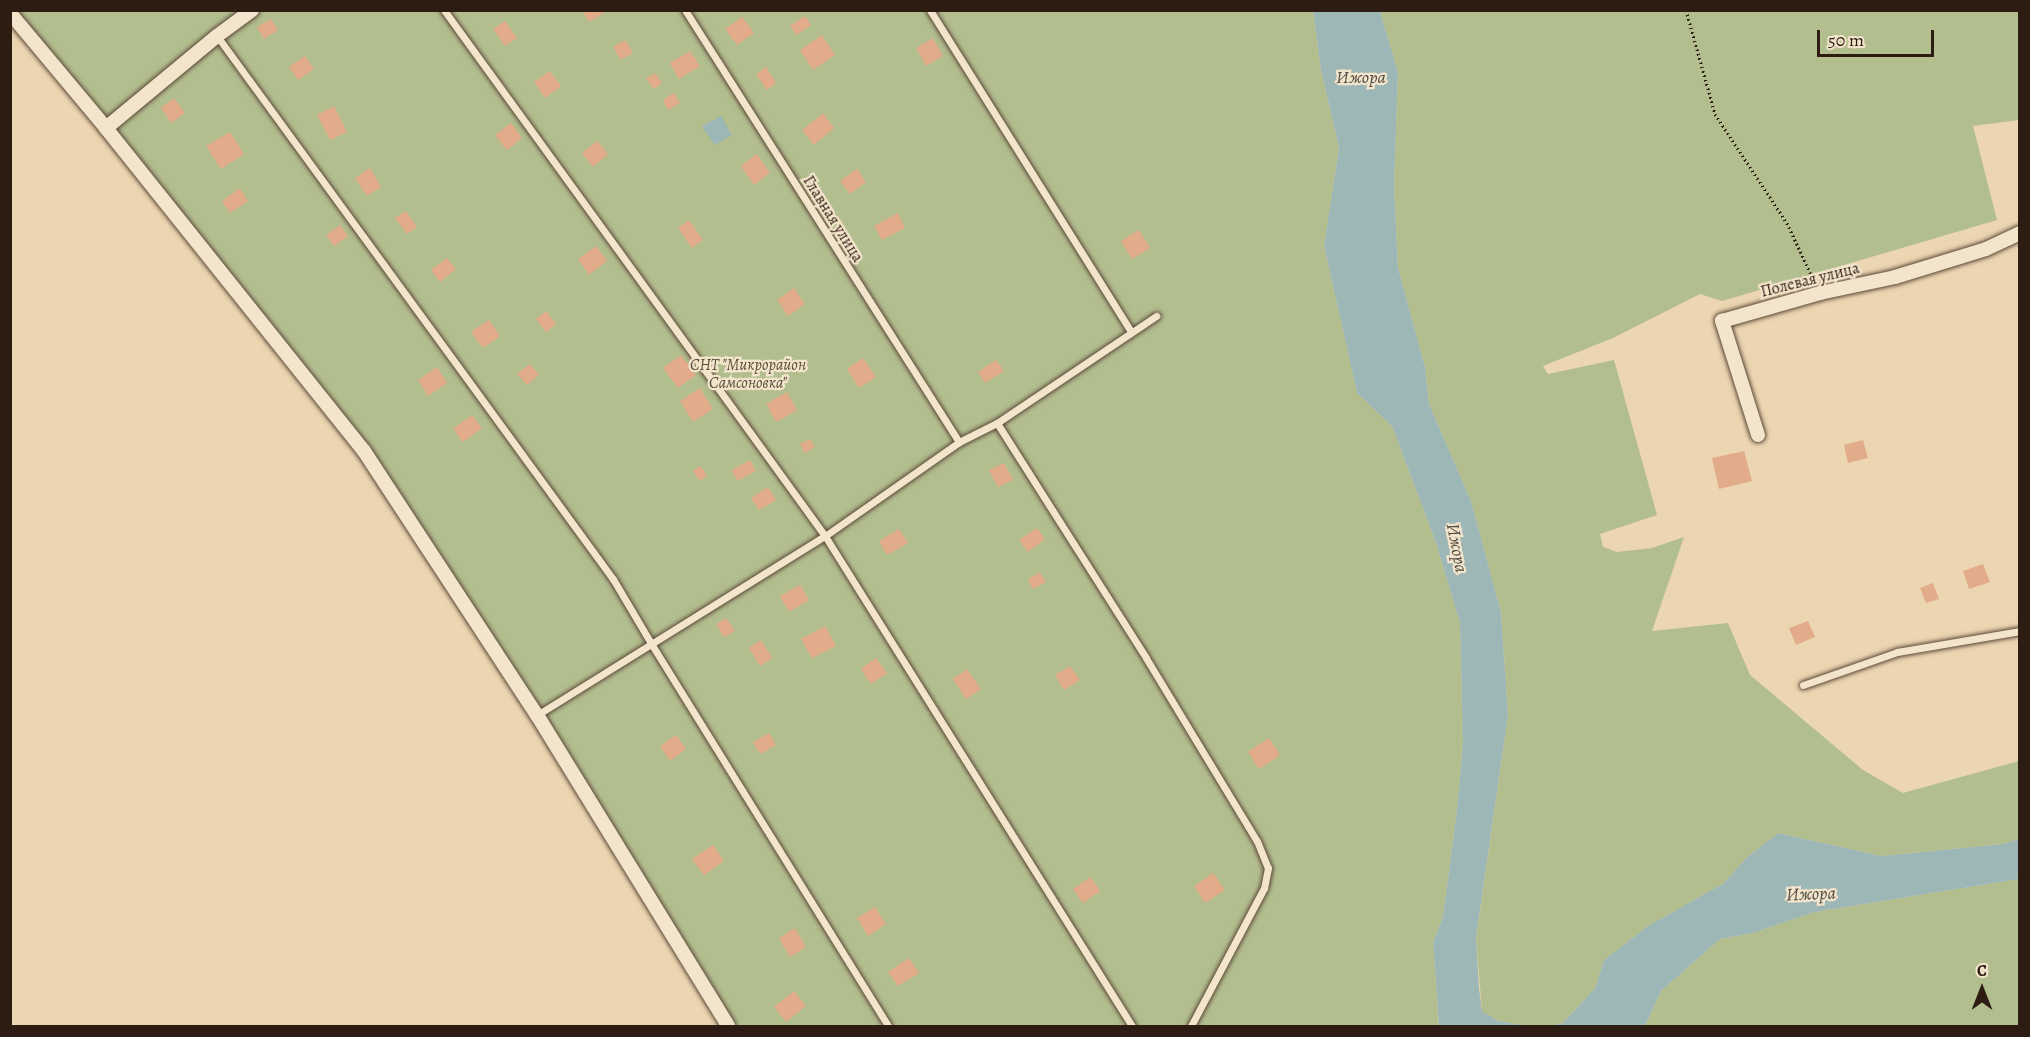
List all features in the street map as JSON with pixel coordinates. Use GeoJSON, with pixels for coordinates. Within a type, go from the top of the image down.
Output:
{"type":"FeatureCollection","features":[{"type":"Feature","properties":{"kind":"street"},"geometry":{"type":"LineString","coordinates":[[106,128],[252,10]]}},
{"type":"Feature","properties":{"kind":"street"},"geometry":{"type":"LineString","coordinates":[[10,12],[106,128],[364,451],[537,715],[728,1026]]}},
{"type":"Feature","properties":{"kind":"street","name":"Полевая улица"},"geometry":{"type":"LineString","coordinates":[[1758,435],[1722,321],[1820,293],[1895,277],[1986,249],[2019,233]]}},
{"type":"Feature","properties":{"kind":"lane"},"geometry":{"type":"LineString","coordinates":[[444,10],[825,536],[1132,1026]]}},
{"type":"Feature","properties":{"kind":"lane","name":"Главная улица"},"geometry":{"type":"LineString","coordinates":[[685,10],[959,441]]}},
{"type":"Feature","properties":{"kind":"lane"},"geometry":{"type":"LineString","coordinates":[[930,10],[1131,332]]}},
{"type":"Feature","properties":{"kind":"lane"},"geometry":{"type":"LineString","coordinates":[[217,36],[613,579],[651,645],[888,1026]]}},
{"type":"Feature","properties":{"kind":"lane"},"geometry":{"type":"LineString","coordinates":[[537,715],[825,536],[959,441],[997,423],[1156,316]]}},
{"type":"Feature","properties":{"kind":"lane"},"geometry":{"type":"LineString","coordinates":[[997,423],[1146,658],[1257,841],[1268,868],[1264,888],[1191,1026]]}},
{"type":"Feature","properties":{"kind":"lane"},"geometry":{"type":"LineString","coordinates":[[1803,685],[1897,652],[2019,631]]}},
{"type":"Feature","properties":{"kind":"path"},"geometry":{"type":"LineString","coordinates":[[1686,10],[1715,114],[1787,223],[1820,293]]}},
{"type":"Feature","properties":{"kind":"green space","name":"СНТ \"Микрорайон Самсоновка\""},"geometry":{"type":"Polygon","coordinates":[[[10,11],[1313,11],[1321,70],[1339,148],[1324,246],[1357,393],[1392,426],[1436,543],[1460,623],[1463,745],[1443,916],[1433,943],[1439,1026],[728,1026],[364,451],[10,11]]]}},
{"type":"Feature","properties":{"kind":"green space"},"geometry":{"type":"Polygon","coordinates":[[[1380,11],[2019,11],[2019,120],[1973,126],[1997,220],[1722,301],[1700,294],[1613,338],[1543,366],[1548,374],[1614,360],[1657,515],[1600,534],[1603,547],[1617,552],[1652,548],[1684,537],[1652,631],[1728,623],[1750,675],[1863,770],[1903,793],[2019,761],[2019,839],[2003,844],[1881,856],[1778,833],[1746,858],[1724,883],[1648,926],[1604,960],[1595,988],[1563,1023],[1550,1026],[1530,1026],[1498,1021],[1482,1011],[1476,939],[1508,715],[1501,612],[1471,501],[1429,404],[1425,367],[1398,268],[1394,186],[1398,72],[1380,11]]]}},
{"type":"Feature","properties":{"kind":"green space"},"geometry":{"type":"Polygon","coordinates":[[[2019,879],[2019,1026],[1645,1026],[1661,991],[1720,939],[1753,933],[1815,912],[2019,879]]]}},
{"type":"Feature","properties":{"kind":"water","name":"Ижора"},"geometry":{"type":"Polygon","coordinates":[[[1313,11],[1380,11],[1398,72],[1394,186],[1398,268],[1425,367],[1429,404],[1471,501],[1501,612],[1508,715],[1476,938],[1482,1011],[1498,1021],[1530,1026],[1439,1025],[1433,943],[1443,916],[1463,745],[1460,623],[1436,543],[1392,426],[1357,393],[1324,246],[1339,148],[1321,70],[1313,11]]]}},
{"type":"Feature","properties":{"kind":"water"},"geometry":{"type":"Polygon","coordinates":[[[721,116],[732,135],[715,145],[702,126],[721,116]]]}},
{"type":"Feature","properties":{"kind":"water"},"geometry":{"type":"Polygon","coordinates":[[[1778,833],[1881,856],[2003,844],[2019,839],[2019,879],[1815,912],[1753,933],[1720,939],[1661,991],[1645,1026],[1550,1026],[1563,1023],[1595,988],[1604,960],[1648,926],[1724,883],[1746,858],[1778,833]]]}},
{"type":"Feature","properties":{"kind":"building"},"geometry":{"type":"Polygon","coordinates":[[[582,10],[609,10],[589,22],[582,10]]]}},
{"type":"Feature","properties":{"kind":"building"},"geometry":{"type":"Polygon","coordinates":[[[805,16],[811,25],[796,35],[790,26],[805,16]]]}},
{"type":"Feature","properties":{"kind":"building"},"geometry":{"type":"Polygon","coordinates":[[[742,17],[754,33],[737,45],[725,29],[742,17]]]}},
{"type":"Feature","properties":{"kind":"building"},"geometry":{"type":"Polygon","coordinates":[[[271,19],[278,30],[264,39],[257,27],[271,19]]]}},
{"type":"Feature","properties":{"kind":"building"},"geometry":{"type":"Polygon","coordinates":[[[505,21],[517,38],[505,46],[493,29],[505,21]]]}},
{"type":"Feature","properties":{"kind":"building"},"geometry":{"type":"Polygon","coordinates":[[[822,35],[835,55],[813,70],[800,50],[822,35]]]}},
{"type":"Feature","properties":{"kind":"building"},"geometry":{"type":"Polygon","coordinates":[[[933,38],[943,56],[926,66],[916,48],[933,38]]]}},
{"type":"Feature","properties":{"kind":"building"},"geometry":{"type":"Polygon","coordinates":[[[625,40],[633,53],[621,60],[613,47],[625,40]]]}},
{"type":"Feature","properties":{"kind":"building"},"geometry":{"type":"Polygon","coordinates":[[[690,51],[700,66],[679,79],[670,63],[690,51]]]}},
{"type":"Feature","properties":{"kind":"building"},"geometry":{"type":"Polygon","coordinates":[[[305,56],[314,69],[298,80],[289,67],[305,56]]]}},
{"type":"Feature","properties":{"kind":"building"},"geometry":{"type":"Polygon","coordinates":[[[766,67],[776,83],[767,90],[756,74],[766,67]]]}},
{"type":"Feature","properties":{"kind":"building"},"geometry":{"type":"Polygon","coordinates":[[[550,71],[561,86],[545,98],[534,82],[550,71]]]}},
{"type":"Feature","properties":{"kind":"building"},"geometry":{"type":"Polygon","coordinates":[[[655,73],[662,83],[654,89],[646,79],[655,73]]]}},
{"type":"Feature","properties":{"kind":"building"},"geometry":{"type":"Polygon","coordinates":[[[674,93],[680,103],[668,110],[663,100],[674,93]]]}},
{"type":"Feature","properties":{"kind":"building"},"geometry":{"type":"Polygon","coordinates":[[[174,98],[185,113],[171,123],[161,108],[174,98]]]}},
{"type":"Feature","properties":{"kind":"building"},"geometry":{"type":"Polygon","coordinates":[[[334,106],[347,132],[330,140],[317,115],[334,106]]]}},
{"type":"Feature","properties":{"kind":"building"},"geometry":{"type":"Polygon","coordinates":[[[823,113],[834,128],[814,145],[802,130],[823,113]]]}},
{"type":"Feature","properties":{"kind":"building"},"geometry":{"type":"Polygon","coordinates":[[[511,123],[522,138],[507,150],[495,135],[511,123]]]}},
{"type":"Feature","properties":{"kind":"building"},"geometry":{"type":"Polygon","coordinates":[[[230,132],[244,154],[221,169],[206,146],[230,132]]]}},
{"type":"Feature","properties":{"kind":"building"},"geometry":{"type":"Polygon","coordinates":[[[597,141],[608,154],[593,167],[582,153],[597,141]]]}},
{"type":"Feature","properties":{"kind":"building"},"geometry":{"type":"Polygon","coordinates":[[[757,154],[770,173],[754,185],[741,166],[757,154]]]}},
{"type":"Feature","properties":{"kind":"building"},"geometry":{"type":"Polygon","coordinates":[[[370,168],[381,187],[367,196],[355,178],[370,168]]]}},
{"type":"Feature","properties":{"kind":"building"},"geometry":{"type":"Polygon","coordinates":[[[857,169],[866,182],[850,194],[840,181],[857,169]]]}},
{"type":"Feature","properties":{"kind":"building"},"geometry":{"type":"Polygon","coordinates":[[[240,188],[248,201],[230,213],[222,201],[240,188]]]}},
{"type":"Feature","properties":{"kind":"building"},"geometry":{"type":"Polygon","coordinates":[[[406,211],[417,227],[407,234],[395,218],[406,211]]]}},
{"type":"Feature","properties":{"kind":"building"},"geometry":{"type":"Polygon","coordinates":[[[898,213],[905,228],[882,240],[874,226],[898,213]]]}},
{"type":"Feature","properties":{"kind":"building"},"geometry":{"type":"Polygon","coordinates":[[[689,220],[703,240],[692,248],[678,228],[689,220]]]}},
{"type":"Feature","properties":{"kind":"building"},"geometry":{"type":"Polygon","coordinates":[[[340,225],[348,236],[334,246],[326,235],[340,225]]]}},
{"type":"Feature","properties":{"kind":"building"},"geometry":{"type":"Polygon","coordinates":[[[1139,230],[1150,248],[1132,259],[1121,241],[1139,230]]]}},
{"type":"Feature","properties":{"kind":"building"},"geometry":{"type":"Polygon","coordinates":[[[596,246],[607,261],[589,275],[578,259],[596,246]]]}},
{"type":"Feature","properties":{"kind":"building"},"geometry":{"type":"Polygon","coordinates":[[[447,258],[456,269],[440,282],[431,270],[447,258]]]}},
{"type":"Feature","properties":{"kind":"building"},"geometry":{"type":"Polygon","coordinates":[[[794,288],[805,304],[788,316],[777,300],[794,288]]]}},
{"type":"Feature","properties":{"kind":"building"},"geometry":{"type":"Polygon","coordinates":[[[546,311],[556,324],[546,332],[536,319],[546,311]]]}},
{"type":"Feature","properties":{"kind":"building"},"geometry":{"type":"Polygon","coordinates":[[[489,320],[500,336],[483,348],[471,332],[489,320]]]}},
{"type":"Feature","properties":{"kind":"building"},"geometry":{"type":"Polygon","coordinates":[[[681,355],[696,375],[678,388],[663,368],[681,355]]]}},
{"type":"Feature","properties":{"kind":"building"},"geometry":{"type":"Polygon","coordinates":[[[863,358],[876,377],[859,388],[847,369],[863,358]]]}},
{"type":"Feature","properties":{"kind":"building"},"geometry":{"type":"Polygon","coordinates":[[[996,360],[1004,371],[985,383],[978,372],[996,360]]]}},
{"type":"Feature","properties":{"kind":"building"},"geometry":{"type":"Polygon","coordinates":[[[530,364],[539,375],[527,385],[517,374],[530,364]]]}},
{"type":"Feature","properties":{"kind":"building"},"geometry":{"type":"Polygon","coordinates":[[[437,367],[447,383],[428,396],[418,380],[437,367]]]}},
{"type":"Feature","properties":{"kind":"building"},"geometry":{"type":"Polygon","coordinates":[[[700,388],[713,409],[693,422],[680,401],[700,388]]]}},
{"type":"Feature","properties":{"kind":"building"},"geometry":{"type":"Polygon","coordinates":[[[787,392],[797,410],[776,422],[766,404],[787,392]]]}},
{"type":"Feature","properties":{"kind":"building"},"geometry":{"type":"Polygon","coordinates":[[[472,415],[482,428],[463,442],[453,429],[472,415]]]}},
{"type":"Feature","properties":{"kind":"building"},"geometry":{"type":"Polygon","coordinates":[[[810,439],[815,447],[805,453],[800,444],[810,439]]]}},
{"type":"Feature","properties":{"kind":"building"},"geometry":{"type":"Polygon","coordinates":[[[1863,440],[1868,458],[1848,463],[1844,445],[1863,440]]]}},
{"type":"Feature","properties":{"kind":"building"},"geometry":{"type":"Polygon","coordinates":[[[1744,451],[1752,481],[1719,489],[1712,458],[1744,451]]]}},
{"type":"Feature","properties":{"kind":"building"},"geometry":{"type":"Polygon","coordinates":[[[750,460],[756,471],[737,481],[732,470],[750,460]]]}},
{"type":"Feature","properties":{"kind":"building"},"geometry":{"type":"Polygon","coordinates":[[[1004,463],[1013,480],[998,487],[989,470],[1004,463]]]}},
{"type":"Feature","properties":{"kind":"building"},"geometry":{"type":"Polygon","coordinates":[[[700,466],[707,475],[700,481],[693,471],[700,466]]]}},
{"type":"Feature","properties":{"kind":"building"},"geometry":{"type":"Polygon","coordinates":[[[768,487],[776,500],[759,510],[751,498],[768,487]]]}},
{"type":"Feature","properties":{"kind":"building"},"geometry":{"type":"Polygon","coordinates":[[[1037,528],[1045,539],[1028,552],[1019,540],[1037,528]]]}},
{"type":"Feature","properties":{"kind":"building"},"geometry":{"type":"Polygon","coordinates":[[[899,529],[908,543],[887,555],[879,541],[899,529]]]}},
{"type":"Feature","properties":{"kind":"building"},"geometry":{"type":"Polygon","coordinates":[[[1983,564],[1990,582],[1969,589],[1963,571],[1983,564]]]}},
{"type":"Feature","properties":{"kind":"building"},"geometry":{"type":"Polygon","coordinates":[[[1040,572],[1046,582],[1033,589],[1028,579],[1040,572]]]}},
{"type":"Feature","properties":{"kind":"building"},"geometry":{"type":"Polygon","coordinates":[[[1933,583],[1939,599],[1926,603],[1920,588],[1933,583]]]}},
{"type":"Feature","properties":{"kind":"building"},"geometry":{"type":"Polygon","coordinates":[[[800,585],[809,600],[789,612],[780,596],[800,585]]]}},
{"type":"Feature","properties":{"kind":"building"},"geometry":{"type":"Polygon","coordinates":[[[726,618],[735,631],[724,637],[716,624],[726,618]]]}},
{"type":"Feature","properties":{"kind":"building"},"geometry":{"type":"Polygon","coordinates":[[[1808,621],[1815,637],[1796,645],[1789,628],[1808,621]]]}},
{"type":"Feature","properties":{"kind":"building"},"geometry":{"type":"Polygon","coordinates":[[[825,626],[836,646],[812,658],[801,639],[825,626]]]}},
{"type":"Feature","properties":{"kind":"building"},"geometry":{"type":"Polygon","coordinates":[[[761,640],[772,658],[760,666],[749,648],[761,640]]]}},
{"type":"Feature","properties":{"kind":"building"},"geometry":{"type":"Polygon","coordinates":[[[876,658],[887,673],[871,684],[861,669],[876,658]]]}},
{"type":"Feature","properties":{"kind":"building"},"geometry":{"type":"Polygon","coordinates":[[[1070,666],[1080,680],[1064,690],[1055,675],[1070,666]]]}},
{"type":"Feature","properties":{"kind":"building"},"geometry":{"type":"Polygon","coordinates":[[[967,669],[981,689],[966,699],[953,679],[967,669]]]}},
{"type":"Feature","properties":{"kind":"building"},"geometry":{"type":"Polygon","coordinates":[[[769,733],[776,745],[760,754],[753,742],[769,733]]]}},
{"type":"Feature","properties":{"kind":"building"},"geometry":{"type":"Polygon","coordinates":[[[676,735],[686,749],[670,761],[660,746],[676,735]]]}},
{"type":"Feature","properties":{"kind":"building"},"geometry":{"type":"Polygon","coordinates":[[[1269,738],[1280,755],[1259,769],[1248,752],[1269,738]]]}},
{"type":"Feature","properties":{"kind":"building"},"geometry":{"type":"Polygon","coordinates":[[[713,845],[724,861],[704,875],[692,859],[713,845]]]}},
{"type":"Feature","properties":{"kind":"building"},"geometry":{"type":"Polygon","coordinates":[[[1213,873],[1225,890],[1205,903],[1194,886],[1213,873]]]}},
{"type":"Feature","properties":{"kind":"building"},"geometry":{"type":"Polygon","coordinates":[[[1091,877],[1100,891],[1083,903],[1073,889],[1091,877]]]}},
{"type":"Feature","properties":{"kind":"building"},"geometry":{"type":"Polygon","coordinates":[[[875,907],[886,924],[868,936],[857,918],[875,907]]]}},
{"type":"Feature","properties":{"kind":"building"},"geometry":{"type":"Polygon","coordinates":[[[795,928],[806,947],[790,957],[779,938],[795,928]]]}},
{"type":"Feature","properties":{"kind":"building"},"geometry":{"type":"Polygon","coordinates":[[[909,958],[919,973],[898,986],[888,972],[909,958]]]}},
{"type":"Feature","properties":{"kind":"building"},"geometry":{"type":"Polygon","coordinates":[[[794,991],[806,1006],[786,1022],[774,1007],[794,991]]]}}]}
